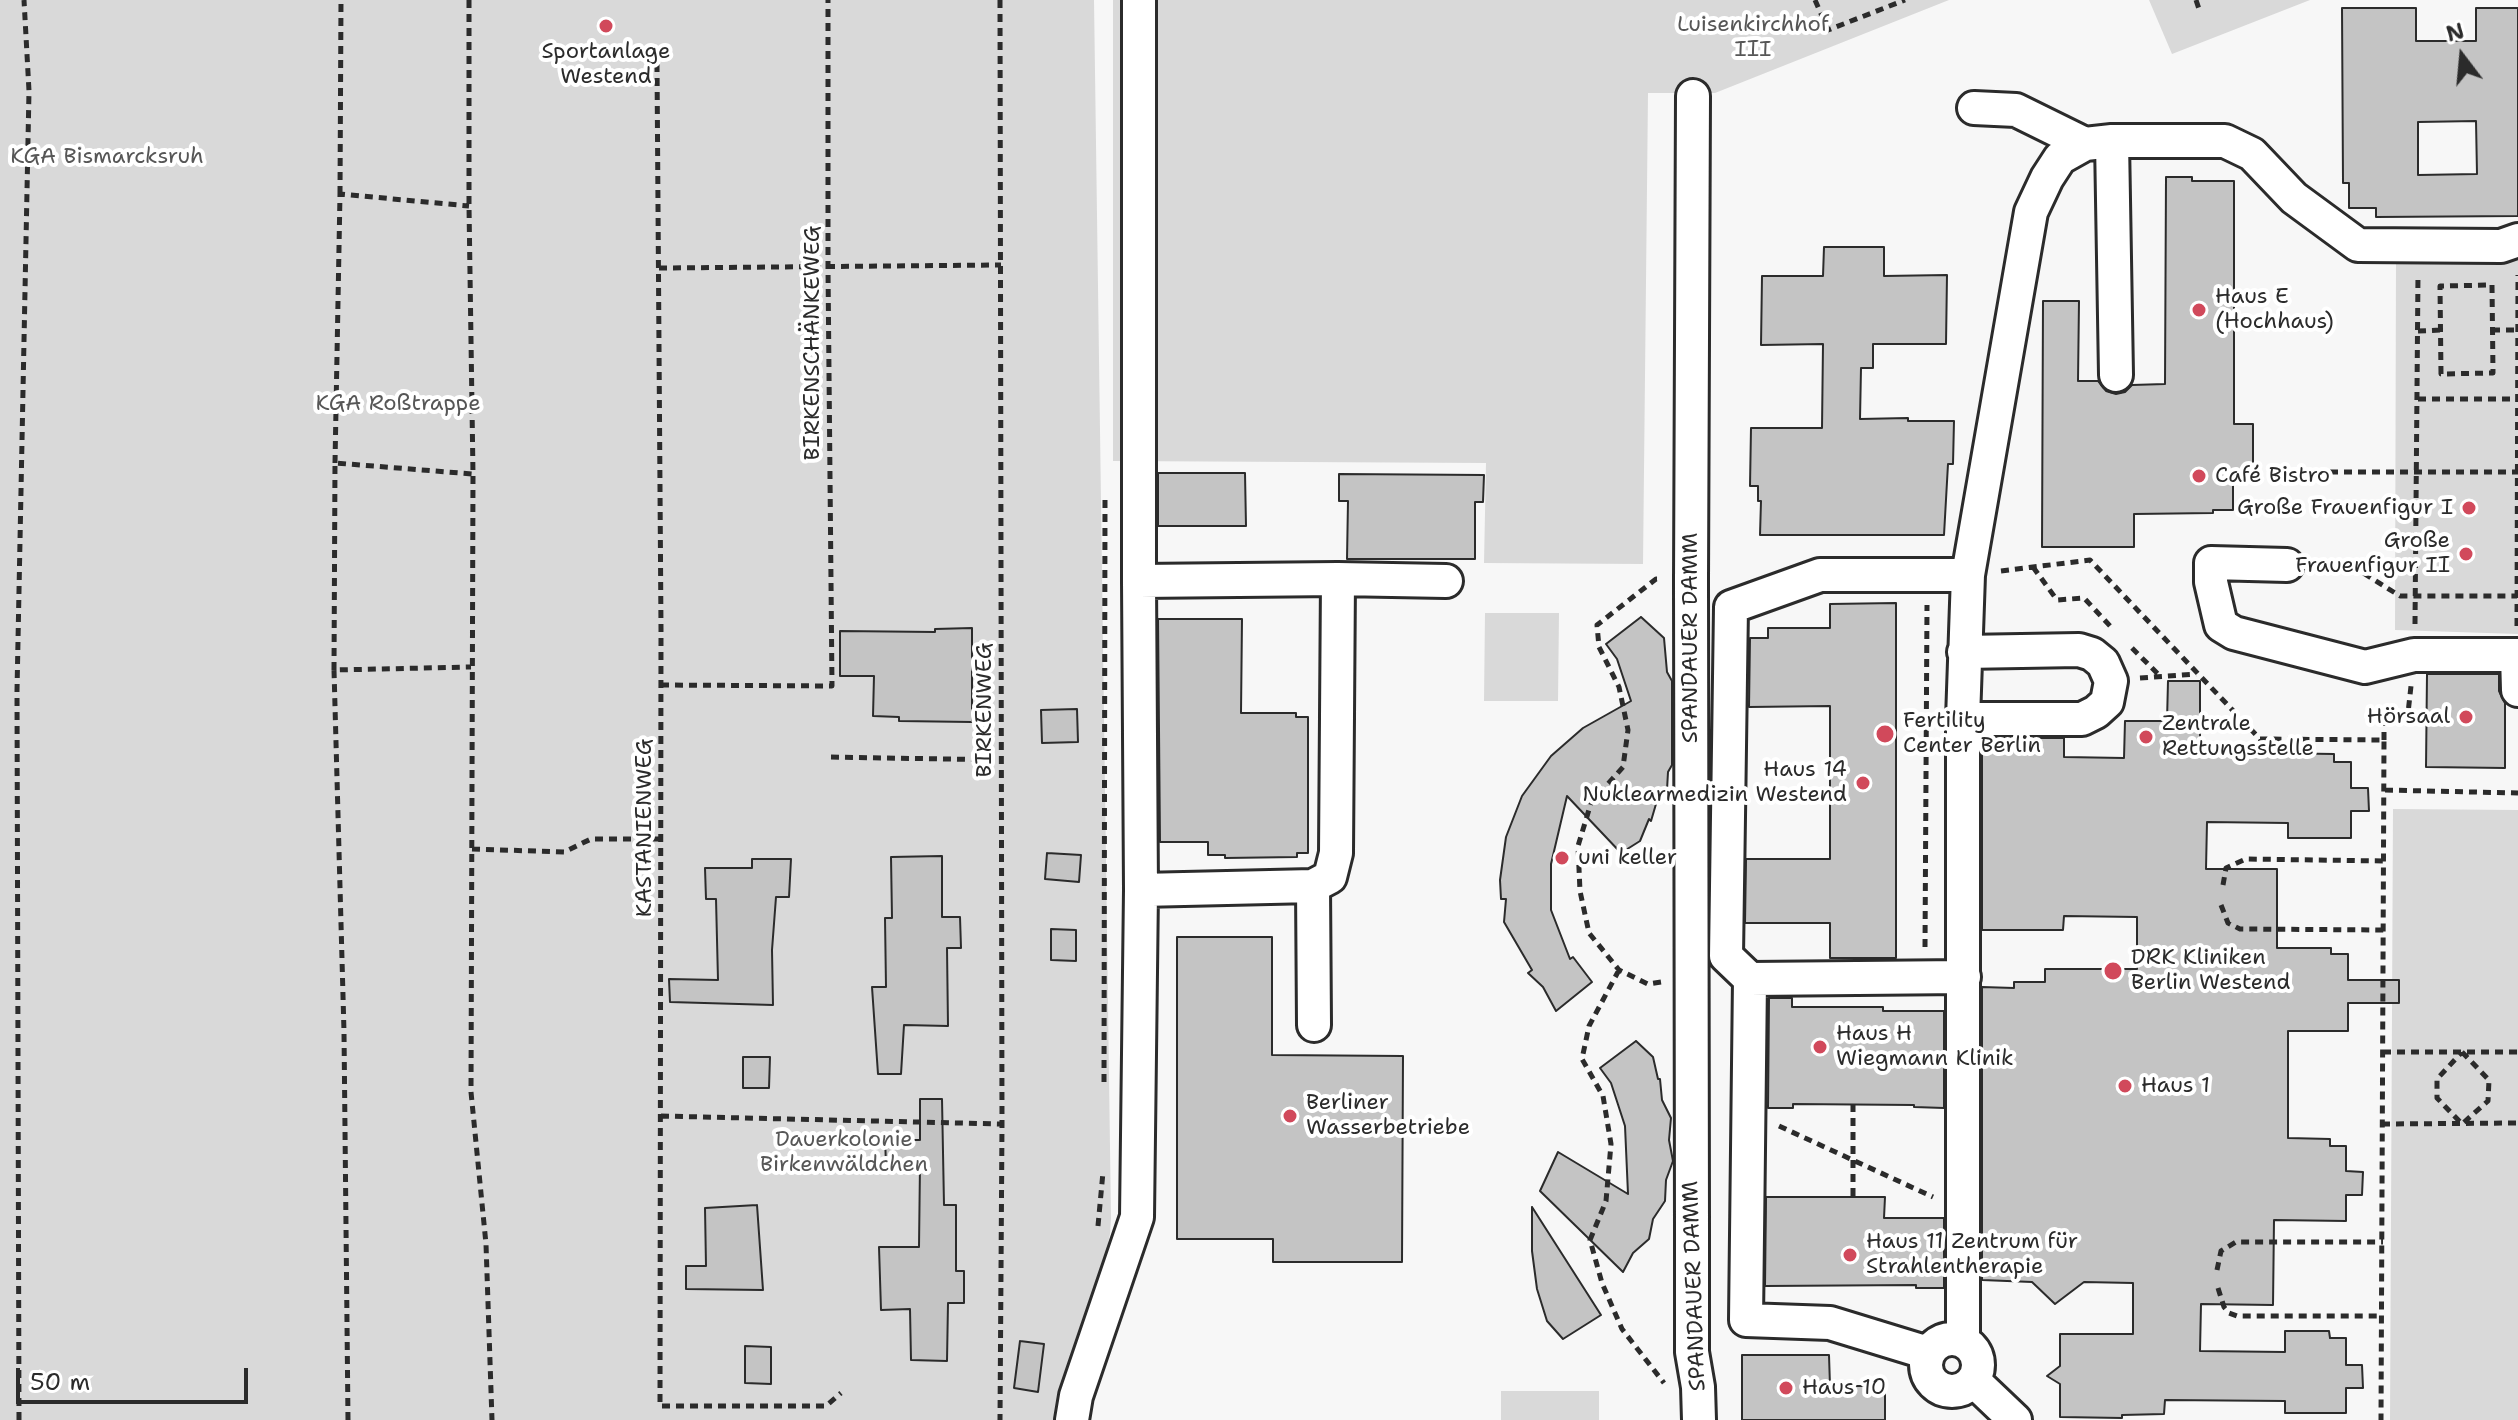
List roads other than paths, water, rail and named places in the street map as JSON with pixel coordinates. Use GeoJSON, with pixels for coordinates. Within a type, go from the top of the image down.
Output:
{"type":"FeatureCollection","features":[{"type":"Feature","properties":{"kind":"street"},"geometry":{"type":"LineString","coordinates":[[1072,1420],[1076,1396],[1137,1217],[1141,890],[1139,0]]}},
{"type":"Feature","properties":{"kind":"street","name":"SPANDAUER DAMM"},"geometry":{"type":"LineString","coordinates":[[1693,96],[1692,1352],[1699,1420]]}},
{"type":"Feature","properties":{"kind":"street"},"geometry":{"type":"LineString","coordinates":[[1974,108],[2016,110],[2099,142],[2225,141],[2252,154],[2294,198],[2358,245],[2501,246],[2518,240]]}},
{"type":"Feature","properties":{"kind":"street"},"geometry":{"type":"LineString","coordinates":[[2099,142],[2116,375]]}},
{"type":"Feature","properties":{"kind":"street"},"geometry":{"type":"LineString","coordinates":[[1963,1341],[1963,719],[1968,575],[2031,212],[2060,158],[2099,142]]}},
{"type":"Feature","properties":{"kind":"street"},"geometry":{"type":"LineString","coordinates":[[2287,565],[2211,563],[2211,582],[2221,625],[2234,633],[2365,667],[2414,655],[2518,655],[2518,690]]}},
{"type":"Feature","properties":{"kind":"street"},"geometry":{"type":"LineString","coordinates":[[1964,977],[1750,979],[1726,956],[1731,607],[1820,575],[1968,575]]}},
{"type":"Feature","properties":{"kind":"street"},"geometry":{"type":"LineString","coordinates":[[1141,890],[1313,886],[1330,877],[1336,853],[1338,579]]}},
{"type":"Feature","properties":{"kind":"street"},"geometry":{"type":"LineString","coordinates":[[1139,581],[1446,581]]}},
{"type":"Feature","properties":{"kind":"street"},"geometry":{"type":"LineString","coordinates":[[1963,719],[2082,719],[2107,702],[2111,681],[2103,663],[2092,654],[2079,650],[1964,652]]}},
{"type":"Feature","properties":{"kind":"street"},"geometry":{"type":"LineString","coordinates":[[1313,886],[1314,1025]]}},
{"type":"Feature","properties":{"kind":"street"},"geometry":{"type":"LineString","coordinates":[[1750,979],[1746,1320],[1830,1323],[1928,1353]]}},
{"type":"Feature","properties":{"kind":"street"},"geometry":{"type":"LineString","coordinates":[[1947,1339],[1963,1341],[1971,1346],[1979,1363],[1974,1381],[1958,1391],[1948,1392],[1931,1382],[1927,1373],[1928,1353],[1947,1339]]}},
{"type":"Feature","properties":{"kind":"street"},"geometry":{"type":"LineString","coordinates":[[1974,1381],[2015,1420]]}},
{"type":"Feature","properties":{"kind":"place","name":"Sportanlage Westend"},"geometry":{"type":"Point","coordinates":[606,26]}},
{"type":"Feature","properties":{"kind":"place","name":"Haus E (Hochhaus)"},"geometry":{"type":"Point","coordinates":[2199,310]}},
{"type":"Feature","properties":{"kind":"place","name":"Café Bistro"},"geometry":{"type":"Point","coordinates":[2199,476]}},
{"type":"Feature","properties":{"kind":"place","name":"Große Frauenfigur I"},"geometry":{"type":"Point","coordinates":[2469,508]}},
{"type":"Feature","properties":{"kind":"place","name":"Große Frauenfigur II"},"geometry":{"type":"Point","coordinates":[2466,554]}},
{"type":"Feature","properties":{"kind":"place","name":"Hörsaal"},"geometry":{"type":"Point","coordinates":[2466,717]}},
{"type":"Feature","properties":{"kind":"place","name":"Fertility Center Berlin"},"geometry":{"type":"Point","coordinates":[1885,734]}},
{"type":"Feature","properties":{"kind":"place","name":"Zentrale Rettungsstelle"},"geometry":{"type":"Point","coordinates":[2146,737]}},
{"type":"Feature","properties":{"kind":"place","name":"Haus 14 Nuklearmedizin Westend"},"geometry":{"type":"Point","coordinates":[1863,783]}},
{"type":"Feature","properties":{"kind":"place","name":"uni keller"},"geometry":{"type":"Point","coordinates":[1562,858]}},
{"type":"Feature","properties":{"kind":"place","name":"DRK Kliniken Berlin Westend"},"geometry":{"type":"Point","coordinates":[2113,971]}},
{"type":"Feature","properties":{"kind":"place","name":"Haus H Wiegmann Klinik"},"geometry":{"type":"Point","coordinates":[1820,1047]}},
{"type":"Feature","properties":{"kind":"place","name":"Haus 1"},"geometry":{"type":"Point","coordinates":[2125,1086]}},
{"type":"Feature","properties":{"kind":"place","name":"Berliner Wasserbetriebe"},"geometry":{"type":"Point","coordinates":[1290,1116]}},
{"type":"Feature","properties":{"kind":"place","name":"Haus 11 Zentrum für Strahlentherapie"},"geometry":{"type":"Point","coordinates":[1850,1255]}},
{"type":"Feature","properties":{"kind":"place","name":"Haus 10"},"geometry":{"type":"Point","coordinates":[1786,1388]}},
{"type":"Feature","properties":{"kind":"park label","name":"Luisenkirchhof III"},"geometry":{"type":"Point","coordinates":[1753,38]}},
{"type":"Feature","properties":{"kind":"park label","name":"KGA Bismarcksruh"},"geometry":{"type":"Point","coordinates":[107,157]}},
{"type":"Feature","properties":{"kind":"park label","name":"KGA Roßtrappe"},"geometry":{"type":"Point","coordinates":[398,404]}},
{"type":"Feature","properties":{"kind":"park label","name":"Dauerkolonie Birkenwäldchen"},"geometry":{"type":"Point","coordinates":[844,1152]}}]}
